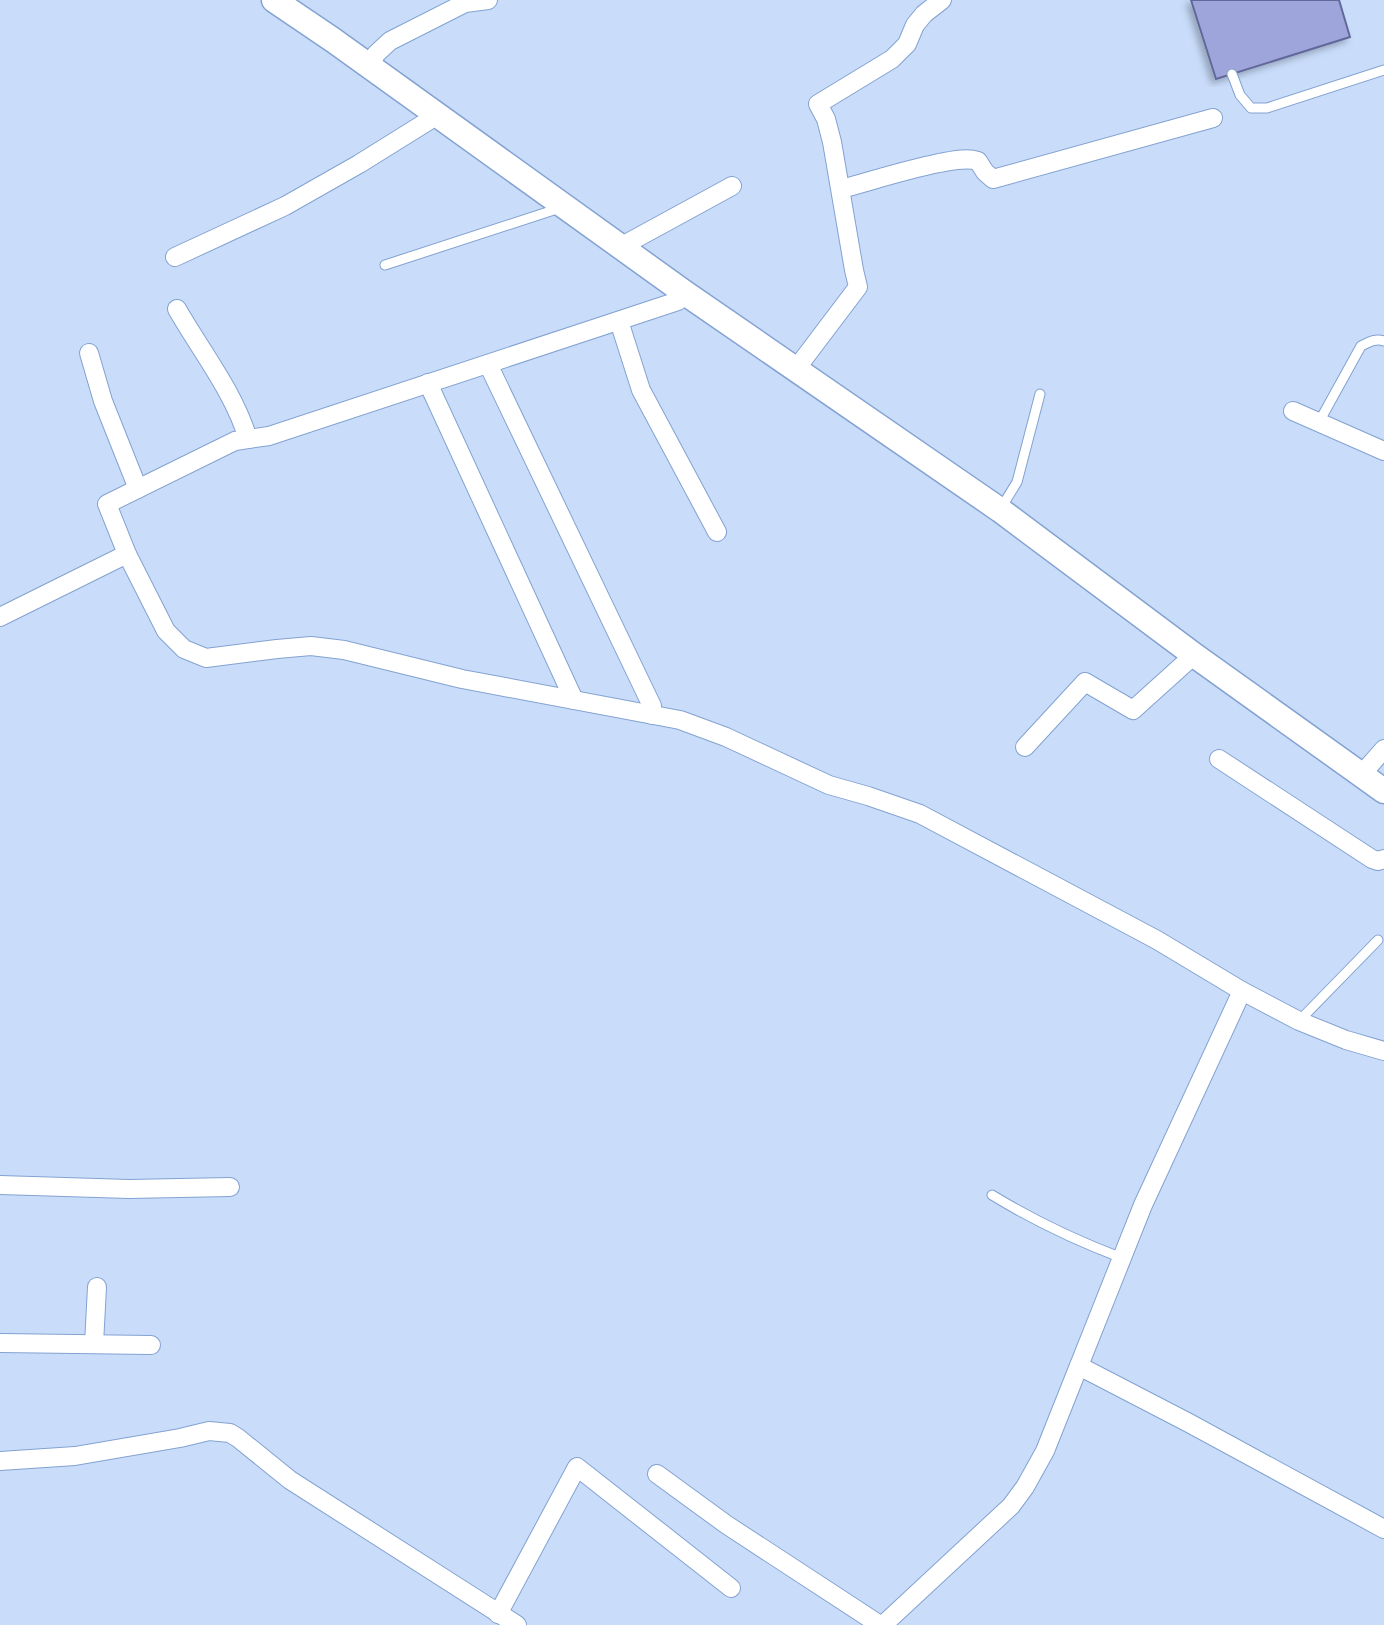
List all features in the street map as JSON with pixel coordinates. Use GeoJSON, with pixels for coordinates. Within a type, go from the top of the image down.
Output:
{"type":"FeatureCollection","features":[{"type":"Feature","properties":{"kind":"street"},"geometry":{"type":"LineString","coordinates":[[274,0],[685,293],[1000,510],[1194,655],[1384,790]]}},
{"type":"Feature","properties":{"kind":"street"},"geometry":{"type":"LineString","coordinates":[[370,66],[376,54],[390,41],[465,3],[488,0]]}},
{"type":"Feature","properties":{"kind":"street"},"geometry":{"type":"LineString","coordinates":[[796,369],[858,287],[832,142],[826,119],[818,104],[892,59],[907,44],[915,25],[942,0]]}},
{"type":"Feature","properties":{"kind":"street"},"geometry":{"type":"LineString","coordinates":[[175,257],[285,206],[359,164],[428,121],[435,113]]}},
{"type":"Feature","properties":{"kind":"street"},"geometry":{"type":"LineString","coordinates":[[841,189],[913,168],[973,159],[978,161],[993,179],[1213,118]]}},
{"type":"Feature","properties":{"kind":"street"},"geometry":{"type":"LineString","coordinates":[[622,247],[732,186]]}},
{"type":"Feature","properties":{"kind":"street"},"geometry":{"type":"LineString","coordinates":[[685,293],[678,301],[619,321],[269,436],[235,441],[107,504],[127,554],[166,631],[184,649],[206,658],[311,646],[344,650],[462,679],[680,720],[726,737],[829,785],[920,814],[1157,940],[1242,991],[1299,1021],[1346,1040],[1384,1051]]}},
{"type":"Feature","properties":{"kind":"street"},"geometry":{"type":"LineString","coordinates":[[177,309],[226,391],[248,439]]}},
{"type":"Feature","properties":{"kind":"street"},"geometry":{"type":"LineString","coordinates":[[619,321],[640,390],[717,532]]}},
{"type":"Feature","properties":{"kind":"street"},"geometry":{"type":"LineString","coordinates":[[89,353],[103,401],[138,489]]}},
{"type":"Feature","properties":{"kind":"street"},"geometry":{"type":"LineString","coordinates":[[488,364],[652,706],[652,715]]}},
{"type":"Feature","properties":{"kind":"street"},"geometry":{"type":"LineString","coordinates":[[428,383],[574,699]]}},
{"type":"Feature","properties":{"kind":"street"},"geometry":{"type":"LineString","coordinates":[[1293,411],[1384,451]]}},
{"type":"Feature","properties":{"kind":"street"},"geometry":{"type":"LineString","coordinates":[[0,617],[127,554]]}},
{"type":"Feature","properties":{"kind":"street"},"geometry":{"type":"LineString","coordinates":[[1026,747],[1085,682],[1133,710],[1194,655]]}},
{"type":"Feature","properties":{"kind":"street"},"geometry":{"type":"LineString","coordinates":[[1362,774],[1384,749]]}},
{"type":"Feature","properties":{"kind":"street"},"geometry":{"type":"LineString","coordinates":[[1219,758],[1372,859],[1384,859]]}},
{"type":"Feature","properties":{"kind":"street"},"geometry":{"type":"LineString","coordinates":[[657,1474],[727,1525],[881,1625],[1011,1506],[1025,1487],[1045,1451],[1143,1205],[1242,991]]}},
{"type":"Feature","properties":{"kind":"street"},"geometry":{"type":"LineString","coordinates":[[0,1185],[230,1187]]}},
{"type":"Feature","properties":{"kind":"street"},"geometry":{"type":"LineString","coordinates":[[94,1344],[97,1287]]}},
{"type":"Feature","properties":{"kind":"street"},"geometry":{"type":"LineString","coordinates":[[0,1343],[151,1345]]}},
{"type":"Feature","properties":{"kind":"street"},"geometry":{"type":"LineString","coordinates":[[1079,1366],[1384,1529]]}},
{"type":"Feature","properties":{"kind":"street"},"geometry":{"type":"LineString","coordinates":[[0,1461],[75,1456],[209,1431],[230,1433],[290,1480],[517,1625]]}},
{"type":"Feature","properties":{"kind":"street"},"geometry":{"type":"LineString","coordinates":[[498,1614],[577,1467],[730,1588]]}},
{"type":"Feature","properties":{"kind":"lane"},"geometry":{"type":"LineString","coordinates":[[1231,74],[1240,95],[1251,108],[1267,108],[1384,71]]}},
{"type":"Feature","properties":{"kind":"lane"},"geometry":{"type":"LineString","coordinates":[[385,265],[565,206]]}},
{"type":"Feature","properties":{"kind":"lane"},"geometry":{"type":"LineString","coordinates":[[1319,422],[1361,346],[1372,341],[1384,341]]}},
{"type":"Feature","properties":{"kind":"lane"},"geometry":{"type":"LineString","coordinates":[[1000,510],[1017,482],[1040,394]]}},
{"type":"Feature","properties":{"kind":"lane"},"geometry":{"type":"LineString","coordinates":[[1299,1021],[1378,940]]}},
{"type":"Feature","properties":{"kind":"lane"},"geometry":{"type":"LineString","coordinates":[[992,1195],[1060,1232],[1122,1258]]}},
{"type":"Feature","properties":{"kind":"building"},"geometry":{"type":"Polygon","coordinates":[[[1191,0],[1339,0],[1350,37],[1216,79],[1191,0]]]}}]}
